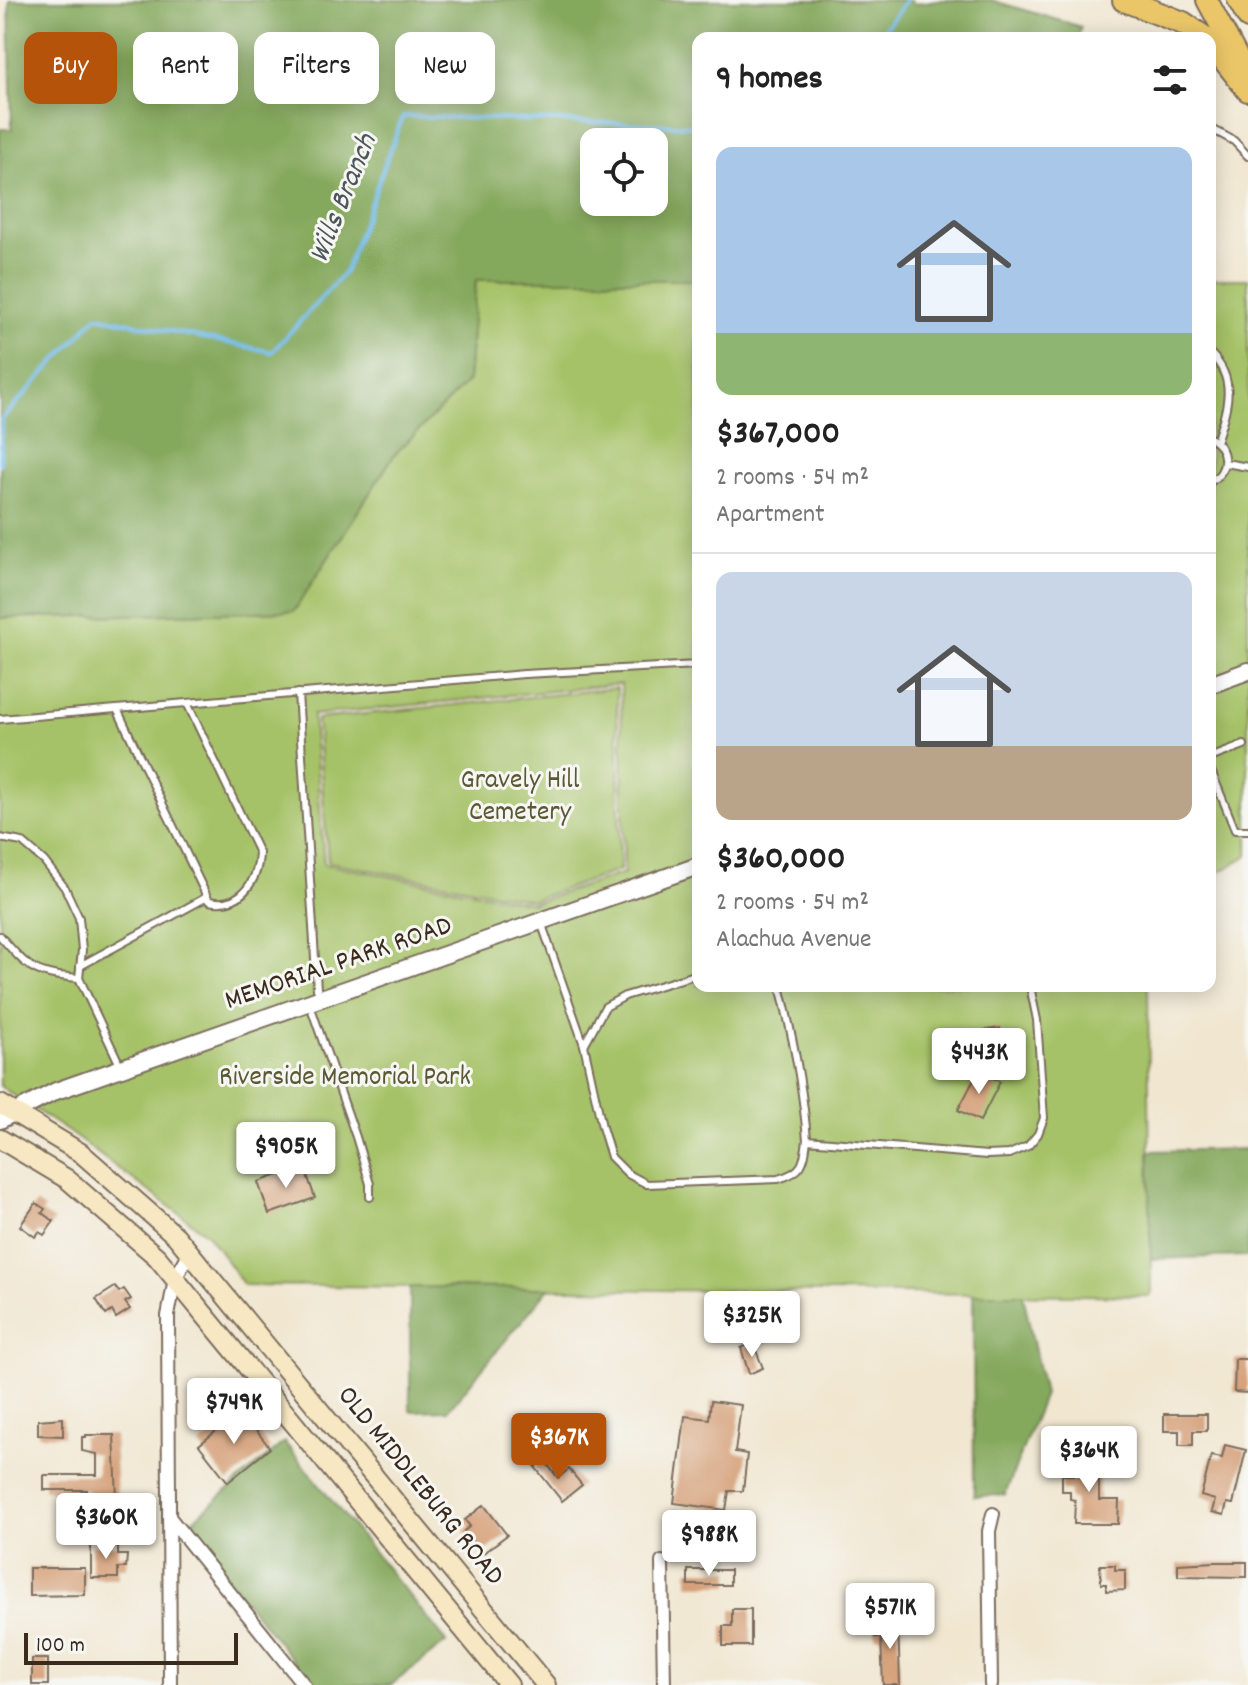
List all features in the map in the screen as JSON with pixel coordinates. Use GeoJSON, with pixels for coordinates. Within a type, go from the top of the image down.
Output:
{"type":"FeatureCollection","features":[{"type":"Feature","properties":{"kind":"highway"},"geometry":{"type":"LineString","coordinates":[[1124,0],[1183,23],[1196,32]]}},
{"type":"Feature","properties":{"kind":"highway"},"geometry":{"type":"LineString","coordinates":[[1216,50],[1248,90]]}},
{"type":"Feature","properties":{"kind":"main road"},"geometry":{"type":"LineString","coordinates":[[1207,0],[1248,77]]}},
{"type":"Feature","properties":{"kind":"main road"},"geometry":{"type":"LineString","coordinates":[[1238,0],[1248,18]]}},
{"type":"Feature","properties":{"kind":"main road","name":"OLD MIDDLEBURG ROAD"},"geometry":{"type":"LineString","coordinates":[[5,1113],[81,1153],[121,1185],[190,1252],[546,1685]]}},
{"type":"Feature","properties":{"kind":"main road","name":"OLD MIDDLEBURG ROAD"},"geometry":{"type":"LineString","coordinates":[[0,1139],[67,1179],[157,1257],[509,1685]]}},
{"type":"Feature","properties":{"kind":"main road"},"geometry":{"type":"LineString","coordinates":[[352,1494],[373,1475]]}},
{"type":"Feature","properties":{"kind":"street"},"geometry":{"type":"LineString","coordinates":[[1216,683],[1248,671]]}},
{"type":"Feature","properties":{"kind":"street","name":"MEMORIAL PARK ROAD"},"geometry":{"type":"LineString","coordinates":[[5,1113],[56,1091],[692,868]]}},
{"type":"Feature","properties":{"kind":"street"},"geometry":{"type":"LineString","coordinates":[[170,1685],[168,1316],[175,1279],[190,1252]]}},
{"type":"Feature","properties":{"kind":"street"},"geometry":{"type":"LineString","coordinates":[[991,1685],[989,1531],[993,1514]]}},
{"type":"Feature","properties":{"kind":"street"},"geometry":{"type":"LineString","coordinates":[[169,1517],[304,1685]]}},
{"type":"Feature","properties":{"kind":"street"},"geometry":{"type":"LineString","coordinates":[[662,1562],[664,1685]]}},
{"type":"Feature","properties":{"kind":"lane"},"geometry":{"type":"LineString","coordinates":[[1216,131],[1234,141],[1248,156]]}},
{"type":"Feature","properties":{"kind":"lane"},"geometry":{"type":"LineString","coordinates":[[1216,360],[1225,371],[1228,385],[1224,417],[1216,434]]}},
{"type":"Feature","properties":{"kind":"lane"},"geometry":{"type":"LineString","coordinates":[[1216,443],[1222,448],[1225,463],[1216,478]]}},
{"type":"Feature","properties":{"kind":"lane"},"geometry":{"type":"LineString","coordinates":[[1225,463],[1248,467]]}},
{"type":"Feature","properties":{"kind":"lane"},"geometry":{"type":"LineString","coordinates":[[0,719],[524,674],[692,665]]}},
{"type":"Feature","properties":{"kind":"lane"},"geometry":{"type":"LineString","coordinates":[[298,693],[317,989],[315,1000],[370,1184],[370,1197]]}},
{"type":"Feature","properties":{"kind":"lane"},"geometry":{"type":"LineString","coordinates":[[117,709],[209,901],[219,903],[245,891],[254,880],[259,853],[187,703]]}},
{"type":"Feature","properties":{"kind":"lane"},"geometry":{"type":"LineString","coordinates":[[1216,756],[1244,745]]}},
{"type":"Feature","properties":{"kind":"lane"},"geometry":{"type":"LineString","coordinates":[[1216,783],[1235,830],[1248,830]]}},
{"type":"Feature","properties":{"kind":"lane"},"geometry":{"type":"LineString","coordinates":[[0,838],[22,842],[44,861],[65,888],[79,918],[82,950],[79,978],[122,1068]]}},
{"type":"Feature","properties":{"kind":"lane"},"geometry":{"type":"LineString","coordinates":[[80,966],[207,897]]}},
{"type":"Feature","properties":{"kind":"lane"},"geometry":{"type":"LineString","coordinates":[[541,922],[584,1045],[611,1157],[628,1174],[647,1184],[778,1179],[793,1175],[802,1166],[807,1140],[803,1096],[781,992]]}},
{"type":"Feature","properties":{"kind":"lane"},"geometry":{"type":"LineString","coordinates":[[0,936],[37,972],[79,978]]}},
{"type":"Feature","properties":{"kind":"lane"},"geometry":{"type":"LineString","coordinates":[[584,1045],[605,1007],[625,996],[692,976]]}},
{"type":"Feature","properties":{"kind":"lane"},"geometry":{"type":"LineString","coordinates":[[807,1140],[987,1155],[1009,1154],[1028,1146],[1038,1134],[1044,1118],[1037,1020],[1031,992]]}},
{"type":"Feature","properties":{"kind":"green space"},"geometry":{"type":"Polygon","coordinates":[[[9,0],[911,0],[914,4],[937,0],[991,0],[1081,27],[1080,32],[692,32],[692,280],[476,280],[468,381],[394,455],[294,611],[0,618],[0,129],[12,129],[9,0]]]}},
{"type":"Feature","properties":{"kind":"green space"},"geometry":{"type":"Polygon","coordinates":[[[1216,279],[1248,279],[1248,855],[1216,874],[1216,279]]]}},
{"type":"Feature","properties":{"kind":"green space","name":"Riverside Memorial Park"},"geometry":{"type":"Polygon","coordinates":[[[476,280],[692,280],[692,992],[1148,992],[1151,1296],[244,1285],[207,1234],[70,1133],[0,1086],[0,618],[294,611],[394,455],[468,381],[476,280]],[[621,684],[313,715],[324,864],[533,903],[624,873],[621,684]]]}},
{"type":"Feature","properties":{"kind":"green space","name":"Gravely Hill Cemetery"},"geometry":{"type":"Polygon","coordinates":[[[617,688],[620,870],[533,900],[328,862],[317,719],[617,688]]]}},
{"type":"Feature","properties":{"kind":"green space"},"geometry":{"type":"Polygon","coordinates":[[[1248,1149],[1248,1256],[1151,1259],[1149,1151],[1248,1149]]]}},
{"type":"Feature","properties":{"kind":"green space"},"geometry":{"type":"Polygon","coordinates":[[[410,1287],[549,1288],[448,1410],[410,1411],[410,1287]]]}},
{"type":"Feature","properties":{"kind":"green space"},"geometry":{"type":"Polygon","coordinates":[[[973,1294],[1023,1294],[1044,1394],[1005,1495],[974,1496],[973,1294]]]}},
{"type":"Feature","properties":{"kind":"green space"},"geometry":{"type":"Polygon","coordinates":[[[284,1442],[447,1642],[391,1685],[313,1685],[185,1527],[284,1442]]]}},
{"type":"Feature","properties":{"kind":"building"},"geometry":{"type":"Polygon","coordinates":[[[1000,1028],[1003,1056],[988,1058],[984,1030],[1000,1028]]]}},
{"type":"Feature","properties":{"kind":"building"},"geometry":{"type":"Polygon","coordinates":[[[979,1070],[1000,1082],[980,1121],[958,1110],[979,1070]]]}},
{"type":"Feature","properties":{"kind":"building"},"geometry":{"type":"Polygon","coordinates":[[[304,1166],[315,1198],[269,1214],[258,1182],[304,1166]]]}},
{"type":"Feature","properties":{"kind":"building"},"geometry":{"type":"Polygon","coordinates":[[[36,1203],[45,1209],[42,1213],[54,1221],[44,1235],[39,1232],[35,1237],[20,1226],[36,1203]]]}},
{"type":"Feature","properties":{"kind":"building"},"geometry":{"type":"Polygon","coordinates":[[[115,1287],[119,1292],[124,1289],[131,1299],[125,1302],[130,1309],[116,1318],[112,1311],[106,1315],[96,1299],[115,1287]]]}},
{"type":"Feature","properties":{"kind":"building"},"geometry":{"type":"Polygon","coordinates":[[[753,1343],[763,1368],[749,1374],[741,1348],[753,1343]]]}},
{"type":"Feature","properties":{"kind":"building"},"geometry":{"type":"Polygon","coordinates":[[[1235,1359],[1248,1359],[1248,1393],[1234,1392],[1235,1359]]]}},
{"type":"Feature","properties":{"kind":"building"},"geometry":{"type":"Polygon","coordinates":[[[711,1401],[741,1405],[735,1452],[747,1454],[743,1491],[729,1491],[726,1510],[674,1503],[685,1416],[709,1419],[711,1401]]]}},
{"type":"Feature","properties":{"kind":"building"},"geometry":{"type":"Polygon","coordinates":[[[241,1411],[270,1448],[228,1482],[199,1445],[241,1411]]]}},
{"type":"Feature","properties":{"kind":"building"},"geometry":{"type":"Polygon","coordinates":[[[1164,1414],[1207,1414],[1207,1431],[1193,1431],[1193,1445],[1179,1445],[1179,1431],[1164,1431],[1164,1414]]]}},
{"type":"Feature","properties":{"kind":"building"},"geometry":{"type":"Polygon","coordinates":[[[63,1418],[63,1436],[38,1435],[38,1420],[63,1418]]]}},
{"type":"Feature","properties":{"kind":"building"},"geometry":{"type":"Polygon","coordinates":[[[114,1435],[118,1518],[97,1518],[97,1494],[87,1494],[87,1490],[44,1490],[44,1475],[97,1475],[97,1454],[82,1451],[82,1437],[114,1435]]]}},
{"type":"Feature","properties":{"kind":"building"},"geometry":{"type":"Polygon","coordinates":[[[1225,1445],[1246,1450],[1233,1504],[1227,1503],[1224,1515],[1212,1512],[1215,1500],[1201,1496],[1211,1456],[1222,1458],[1225,1445]]]}},
{"type":"Feature","properties":{"kind":"building"},"geometry":{"type":"Polygon","coordinates":[[[1074,1454],[1095,1455],[1094,1467],[1099,1467],[1099,1500],[1119,1500],[1118,1524],[1074,1524],[1075,1500],[1070,1499],[1070,1491],[1062,1491],[1062,1475],[1074,1475],[1074,1454]]]}},
{"type":"Feature","properties":{"kind":"building"},"geometry":{"type":"Polygon","coordinates":[[[544,1460],[558,1478],[569,1469],[582,1485],[562,1501],[535,1467],[544,1460]]]}},
{"type":"Feature","properties":{"kind":"building"},"geometry":{"type":"Polygon","coordinates":[[[484,1505],[507,1535],[482,1554],[464,1531],[470,1526],[465,1520],[484,1505]]]}},
{"type":"Feature","properties":{"kind":"building"},"geometry":{"type":"Polygon","coordinates":[[[91,1545],[118,1545],[118,1555],[127,1555],[126,1568],[118,1568],[118,1578],[91,1578],[91,1545]]]}},
{"type":"Feature","properties":{"kind":"building"},"geometry":{"type":"Polygon","coordinates":[[[1247,1562],[1247,1577],[1178,1576],[1178,1564],[1247,1562]]]}},
{"type":"Feature","properties":{"kind":"building"},"geometry":{"type":"Polygon","coordinates":[[[1100,1565],[1115,1565],[1115,1570],[1125,1570],[1125,1590],[1106,1591],[1106,1584],[1101,1584],[1100,1565]]]}},
{"type":"Feature","properties":{"kind":"building"},"geometry":{"type":"Polygon","coordinates":[[[29,1568],[85,1568],[85,1595],[29,1596],[29,1568]]]}},
{"type":"Feature","properties":{"kind":"building"},"geometry":{"type":"Polygon","coordinates":[[[688,1570],[730,1570],[730,1585],[688,1585],[688,1570]]]}},
{"type":"Feature","properties":{"kind":"building"},"geometry":{"type":"Polygon","coordinates":[[[732,1609],[751,1609],[751,1646],[723,1646],[723,1626],[732,1626],[732,1609]]]}},
{"type":"Feature","properties":{"kind":"building"},"geometry":{"type":"Polygon","coordinates":[[[898,1619],[900,1685],[883,1685],[881,1637],[875,1637],[875,1624],[881,1624],[881,1620],[898,1619]]]}},
{"type":"Feature","properties":{"kind":"building"},"geometry":{"type":"Polygon","coordinates":[[[32,1659],[48,1659],[48,1685],[32,1685],[32,1659]]]}},
{"type":"Feature","properties":{"kind":"waterway","name":"Wills Branch"},"geometry":{"type":"LineString","coordinates":[[882,32],[906,0]]}},
{"type":"Feature","properties":{"kind":"waterway","name":"Wills Branch"},"geometry":{"type":"LineString","coordinates":[[0,464],[2,419],[97,316],[272,352],[345,272],[403,116],[692,126]]}}]}
